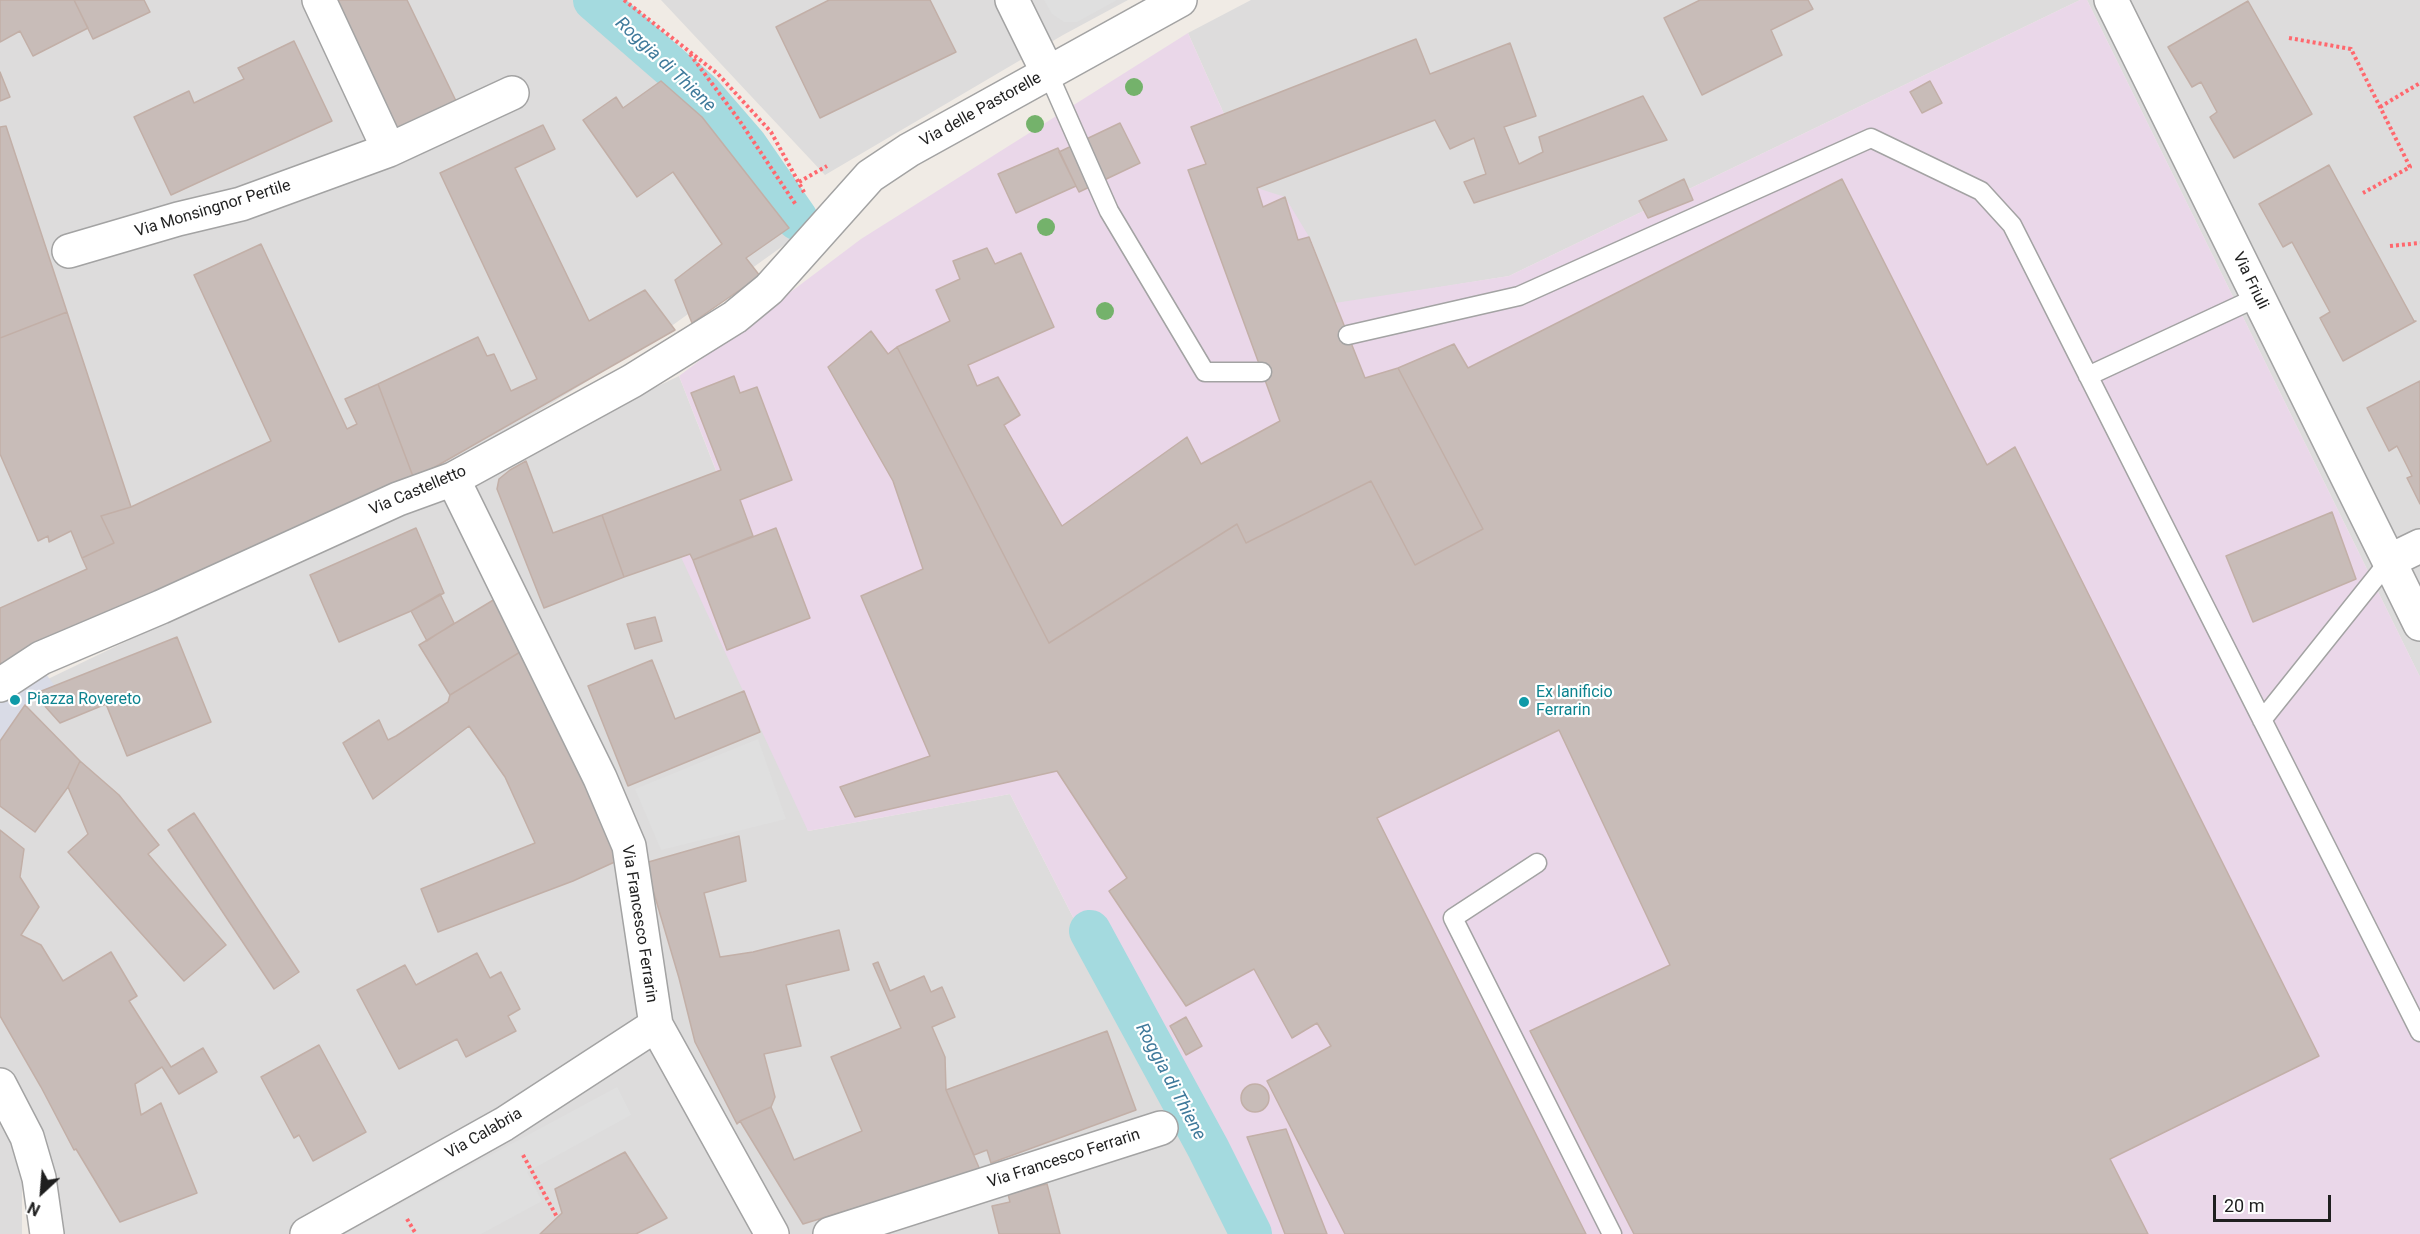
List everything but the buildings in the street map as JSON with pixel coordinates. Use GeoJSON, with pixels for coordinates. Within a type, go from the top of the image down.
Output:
{"type":"FeatureCollection","features":[{"type":"Feature","properties":{"kind":"street"},"geometry":{"type":"LineString","coordinates":[[319,0],[389,150]]}},
{"type":"Feature","properties":{"kind":"street"},"geometry":{"type":"LineString","coordinates":[[1012,0],[1048,73]]}},
{"type":"Feature","properties":{"kind":"street","name":"Via delle Pastorelle"},"geometry":{"type":"LineString","coordinates":[[805,248],[870,176],[909,150],[1180,0]]}},
{"type":"Feature","properties":{"kind":"street","name":"Via Friuli"},"geometry":{"type":"LineString","coordinates":[[2111,0],[2420,624]]}},
{"type":"Feature","properties":{"kind":"street","name":"Via Monsingnor Pertile"},"geometry":{"type":"LineString","coordinates":[[69,251],[178,219],[241,204],[389,150],[512,93]]}},
{"type":"Feature","properties":{"kind":"street","name":"Via Castelletto"},"geometry":{"type":"LineString","coordinates":[[0,685],[41,658],[161,607],[398,499],[453,478],[632,381],[735,318],[769,289],[805,248]]}},
{"type":"Feature","properties":{"kind":"street","name":"Via Francesco Ferrarin"},"geometry":{"type":"LineString","coordinates":[[453,478],[600,778],[629,846],[656,1025],[772,1234]]}},
{"type":"Feature","properties":{"kind":"street"},"geometry":{"type":"LineString","coordinates":[[2389,561],[2420,546]]}},
{"type":"Feature","properties":{"kind":"street","name":"Via Calabria"},"geometry":{"type":"LineString","coordinates":[[307,1234],[504,1124],[656,1025]]}},
{"type":"Feature","properties":{"kind":"street"},"geometry":{"type":"LineString","coordinates":[[0,1085],[27,1137],[39,1178],[47,1234]]}},
{"type":"Feature","properties":{"kind":"street","name":"Via Francesco Ferrarin"},"geometry":{"type":"LineString","coordinates":[[830,1234],[1161,1128]]}},
{"type":"Feature","properties":{"kind":"lane"},"geometry":{"type":"LineString","coordinates":[[1048,73],[1108,211],[1205,372],[1262,372]]}},
{"type":"Feature","properties":{"kind":"lane"},"geometry":{"type":"LineString","coordinates":[[1348,334],[1519,296],[1871,138],[1982,191],[2012,225],[2420,1032]]}},
{"type":"Feature","properties":{"kind":"lane"},"geometry":{"type":"LineString","coordinates":[[2088,376],[2258,297]]}},
{"type":"Feature","properties":{"kind":"lane"},"geometry":{"type":"LineString","coordinates":[[2262,720],[2389,561]]}},
{"type":"Feature","properties":{"kind":"lane"},"geometry":{"type":"LineString","coordinates":[[1537,863],[1453,918],[1612,1234]]}},
{"type":"Feature","properties":{"kind":"path"},"geometry":{"type":"LineString","coordinates":[[624,0],[718,74],[771,132],[808,199]]}},
{"type":"Feature","properties":{"kind":"path"},"geometry":{"type":"LineString","coordinates":[[2289,38],[2351,49],[2410,167],[2363,193]]}},
{"type":"Feature","properties":{"kind":"path"},"geometry":{"type":"LineString","coordinates":[[687,50],[739,120],[799,209]]}},
{"type":"Feature","properties":{"kind":"path"},"geometry":{"type":"LineString","coordinates":[[2380,107],[2420,83]]}},
{"type":"Feature","properties":{"kind":"path"},"geometry":{"type":"LineString","coordinates":[[2390,246],[2420,243]]}},
{"type":"Feature","properties":{"kind":"path"},"geometry":{"type":"LineString","coordinates":[[520,1150],[558,1217]]}},
{"type":"Feature","properties":{"kind":"path"},"geometry":{"type":"LineString","coordinates":[[408,1219],[416,1234]]}},
{"type":"Feature","properties":{"kind":"shaded area"},"geometry":{"type":"Polygon","coordinates":[[[0,0],[582,0],[646,52],[734,135],[801,233],[638,350],[461,459],[0,670],[0,0]]]}},
{"type":"Feature","properties":{"kind":"shaded area"},"geometry":{"type":"Polygon","coordinates":[[[661,0],[1128,0],[1063,35],[825,175],[661,0]]]}},
{"type":"Feature","properties":{"kind":"shaded area"},"geometry":{"type":"Polygon","coordinates":[[[1044,0],[1117,0],[1077,22],[1064,22],[1052,14],[1044,0]]]}},
{"type":"Feature","properties":{"kind":"shaded area"},"geometry":{"type":"Polygon","coordinates":[[[1251,0],[2080,0],[1509,276],[1335,304],[1311,240],[1257,188],[1188,33],[1251,0]]]}},
{"type":"Feature","properties":{"kind":"shaded area"},"geometry":{"type":"Polygon","coordinates":[[[2080,0],[2087,0],[2420,677],[2420,1234],[1235,1234],[1010,794],[808,831],[674,542],[734,516],[679,376],[861,239],[1188,33],[1257,188],[1285,197],[1311,240],[1335,303],[1509,276],[2080,0]]]}},
{"type":"Feature","properties":{"kind":"shaded area"},"geometry":{"type":"Polygon","coordinates":[[[2087,0],[2420,0],[2420,677],[2087,0]]]}},
{"type":"Feature","properties":{"kind":"shaded area"},"geometry":{"type":"Polygon","coordinates":[[[679,376],[734,517],[808,831],[1010,794],[1235,1234],[56,1234],[0,1075],[0,702],[679,376]]]}},
{"type":"Feature","properties":{"kind":"shaded area","name":"Piazza Rovereto"},"geometry":{"type":"Polygon","coordinates":[[[29,652],[55,686],[34,694],[0,741],[0,664],[29,652]]]}},
{"type":"Feature","properties":{"kind":"shaded area"},"geometry":{"type":"Polygon","coordinates":[[[758,739],[786,819],[661,850],[635,789],[758,739]]]}},
{"type":"Feature","properties":{"kind":"shaded area"},"geometry":{"type":"Polygon","coordinates":[[[617,1087],[631,1115],[527,1172],[542,1201],[481,1234],[344,1234],[617,1087]]]}},
{"type":"Feature","properties":{"kind":"shaded area"},"geometry":{"type":"Polygon","coordinates":[[[0,1091],[22,1135],[22,1234],[0,1234],[0,1091]]]}},
{"type":"Feature","properties":{"kind":"waterway","name":"Roggia di Thiene"},"geometry":{"type":"LineString","coordinates":[[594,0],[701,93],[746,145],[797,219]]}},
{"type":"Feature","properties":{"kind":"waterway","name":"Roggia di Thiene"},"geometry":{"type":"LineString","coordinates":[[1090,931],[1208,1148],[1251,1234]]}},
{"type":"Feature","properties":{"kind":"place","name":"Piazza Rovereto"},"geometry":{"type":"Point","coordinates":[15,700]}},
{"type":"Feature","properties":{"kind":"place","name":"Ex lanificio Ferrarin"},"geometry":{"type":"Point","coordinates":[1524,702]}}]}
